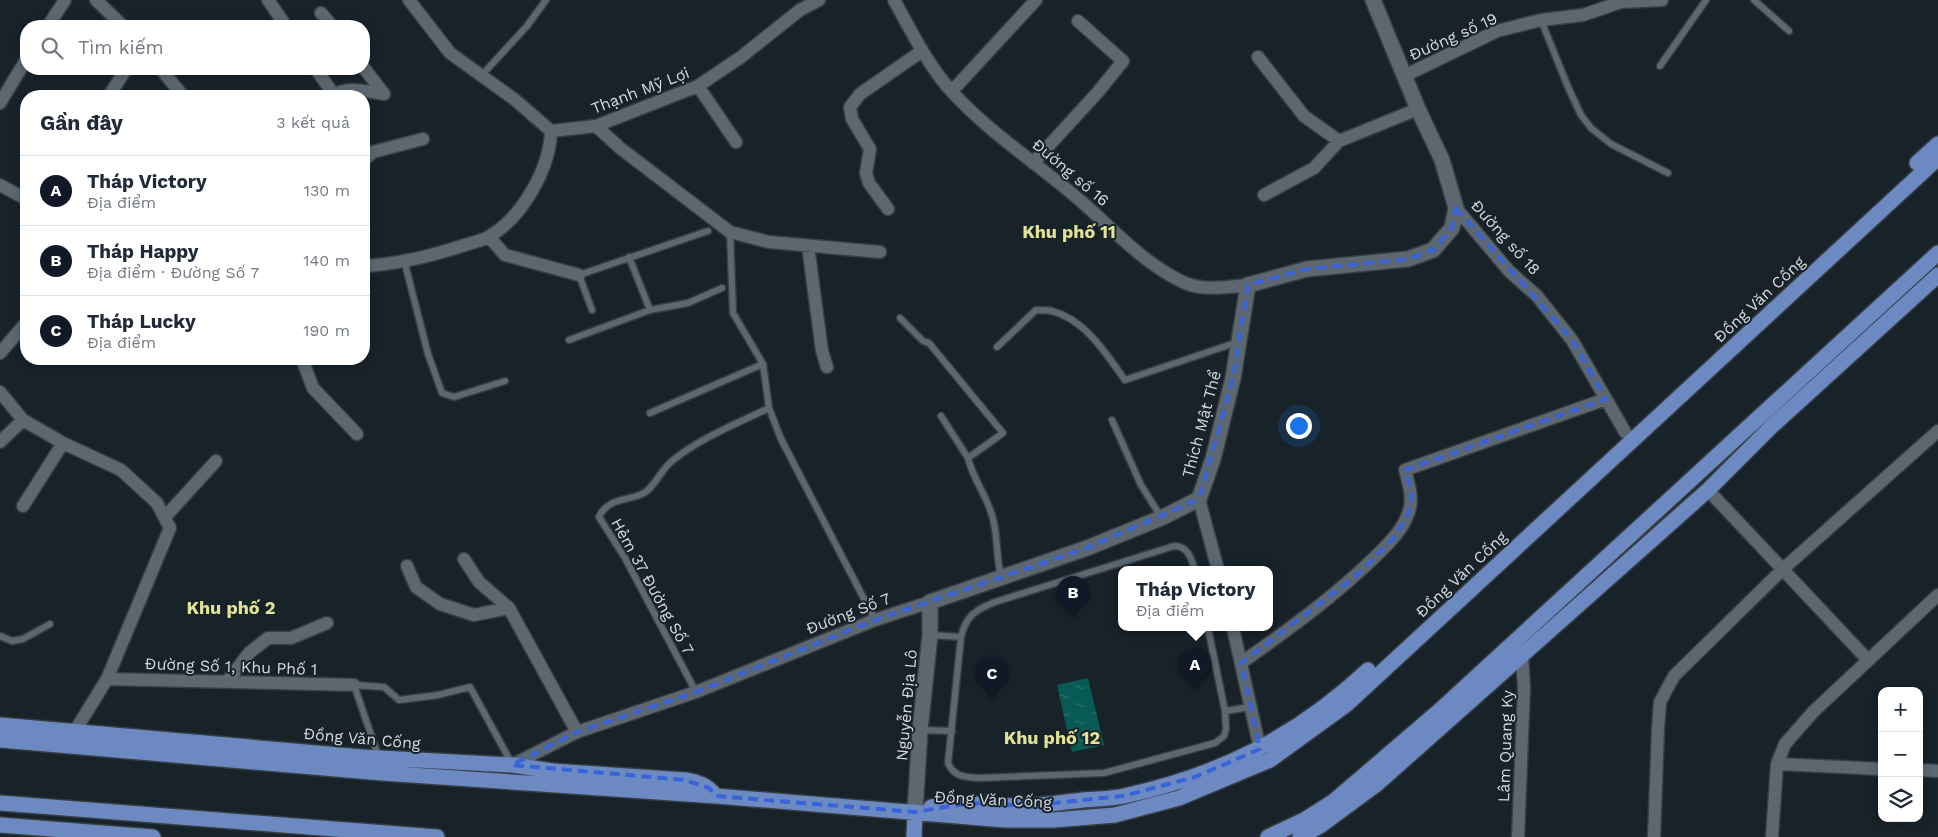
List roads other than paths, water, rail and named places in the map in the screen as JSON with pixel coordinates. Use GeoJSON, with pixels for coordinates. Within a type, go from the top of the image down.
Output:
{"type":"FeatureCollection","features":[{"type":"Feature","properties":{"kind":"main road","name":"Đồng Văn Cống"},"geometry":{"type":"LineString","coordinates":[[915,812],[946,805],[1024,806],[1123,796],[1195,777],[1228,764],[1260,749],[1303,722],[1359,679],[1938,144]]}},
{"type":"Feature","properties":{"kind":"main road","name":"Đồng Văn Cống"},"geometry":{"type":"LineString","coordinates":[[0,725],[74,738],[382,773],[716,796],[1005,820],[1054,820],[1115,816],[1178,798],[1270,760],[1346,705],[1938,158]]}},
{"type":"Feature","properties":{"kind":"main road"},"geometry":{"type":"LineString","coordinates":[[1268,837],[1304,820],[1334,801],[1439,711],[1938,252]]}},
{"type":"Feature","properties":{"kind":"main road"},"geometry":{"type":"LineString","coordinates":[[1300,837],[1320,826],[1377,784],[1708,490],[1772,426],[1938,276]]}},
{"type":"Feature","properties":{"kind":"main road"},"geometry":{"type":"LineString","coordinates":[[1515,640],[1522,655]]}},
{"type":"Feature","properties":{"kind":"main road","name":"Đồng Văn Cống"},"geometry":{"type":"LineString","coordinates":[[0,740],[74,738],[379,759],[512,765],[554,771],[685,780],[704,785],[716,796]]}},
{"type":"Feature","properties":{"kind":"main road"},"geometry":{"type":"LineString","coordinates":[[510,782],[512,765]]}},
{"type":"Feature","properties":{"kind":"main road"},"geometry":{"type":"LineString","coordinates":[[0,803],[331,833],[437,837]]}},
{"type":"Feature","properties":{"kind":"main road"},"geometry":{"type":"LineString","coordinates":[[914,837],[915,812]]}},
{"type":"Feature","properties":{"kind":"main road"},"geometry":{"type":"LineString","coordinates":[[0,825],[153,837]]}},
{"type":"Feature","properties":{"kind":"street"},"geometry":{"type":"LineString","coordinates":[[52,20],[65,0]]}},
{"type":"Feature","properties":{"kind":"street"},"geometry":{"type":"LineString","coordinates":[[96,0],[117,20]]}},
{"type":"Feature","properties":{"kind":"street"},"geometry":{"type":"LineString","coordinates":[[268,0],[282,20]]}},
{"type":"Feature","properties":{"kind":"street"},"geometry":{"type":"LineString","coordinates":[[370,265],[432,256],[489,237],[515,215],[538,181],[550,143],[551,131],[514,99],[450,53],[409,0]]}},
{"type":"Feature","properties":{"kind":"street","name":"Thạnh Mỹ Lợi"},"geometry":{"type":"LineString","coordinates":[[551,131],[596,126],[698,86],[800,10],[819,0]]}},
{"type":"Feature","properties":{"kind":"street","name":"Đường số 16"},"geometry":{"type":"LineString","coordinates":[[894,0],[922,50],[952,91],[972,112],[1081,202],[1154,266],[1186,284],[1212,288],[1248,284],[1307,269],[1408,259],[1434,250],[1452,228],[1456,208]]}},
{"type":"Feature","properties":{"kind":"street"},"geometry":{"type":"LineString","coordinates":[[952,91],[1036,0]]}},
{"type":"Feature","properties":{"kind":"street","name":"Đường số 18"},"geometry":{"type":"LineString","coordinates":[[1373,0],[1418,109],[1442,160],[1456,208],[1509,271],[1537,296],[1572,340],[1625,432]]}},
{"type":"Feature","properties":{"kind":"street","name":"Đường số 19"},"geometry":{"type":"LineString","coordinates":[[1404,76],[1497,32],[1541,20],[1583,15],[1621,2],[1662,0]]}},
{"type":"Feature","properties":{"kind":"street"},"geometry":{"type":"LineString","coordinates":[[321,13],[327,20]]}},
{"type":"Feature","properties":{"kind":"street"},"geometry":{"type":"LineString","coordinates":[[1033,164],[1098,92],[1123,61],[1078,21]]}},
{"type":"Feature","properties":{"kind":"street"},"geometry":{"type":"LineString","coordinates":[[888,209],[868,183],[866,173],[870,149],[852,119],[850,107],[860,94],[922,50]]}},
{"type":"Feature","properties":{"kind":"street"},"geometry":{"type":"LineString","coordinates":[[1258,57],[1304,116],[1339,141]]}},
{"type":"Feature","properties":{"kind":"street"},"geometry":{"type":"LineString","coordinates":[[0,103],[20,70]]}},
{"type":"Feature","properties":{"kind":"street"},"geometry":{"type":"LineString","coordinates":[[113,90],[122,75]]}},
{"type":"Feature","properties":{"kind":"street"},"geometry":{"type":"LineString","coordinates":[[166,75],[178,90]]}},
{"type":"Feature","properties":{"kind":"street"},"geometry":{"type":"LineString","coordinates":[[320,75],[329,90]]}},
{"type":"Feature","properties":{"kind":"street"},"geometry":{"type":"LineString","coordinates":[[369,75],[384,94],[370,92]]}},
{"type":"Feature","properties":{"kind":"street"},"geometry":{"type":"LineString","coordinates":[[698,86],[736,142]]}},
{"type":"Feature","properties":{"kind":"street"},"geometry":{"type":"LineString","coordinates":[[1264,195],[1314,168],[1339,141],[1418,109]]}},
{"type":"Feature","properties":{"kind":"street"},"geometry":{"type":"LineString","coordinates":[[596,126],[620,148],[730,232],[769,242],[880,252]]}},
{"type":"Feature","properties":{"kind":"street"},"geometry":{"type":"LineString","coordinates":[[370,155],[374,152],[423,138]]}},
{"type":"Feature","properties":{"kind":"street"},"geometry":{"type":"LineString","coordinates":[[0,185],[20,196]]}},
{"type":"Feature","properties":{"kind":"street"},"geometry":{"type":"LineString","coordinates":[[489,237],[505,255],[579,275]]}},
{"type":"Feature","properties":{"kind":"street"},"geometry":{"type":"LineString","coordinates":[[808,246],[822,351],[827,366]]}},
{"type":"Feature","properties":{"kind":"street","name":"Thích Mật Thể"},"geometry":{"type":"LineString","coordinates":[[1217,566],[1199,499],[1213,459],[1233,378],[1248,284]]}},
{"type":"Feature","properties":{"kind":"street"},"geometry":{"type":"LineString","coordinates":[[0,353],[20,330]]}},
{"type":"Feature","properties":{"kind":"street"},"geometry":{"type":"LineString","coordinates":[[304,365],[313,388],[357,434]]}},
{"type":"Feature","properties":{"kind":"street"},"geometry":{"type":"LineString","coordinates":[[0,392],[22,420],[63,443],[121,470],[157,503],[170,528],[107,679],[74,738]]}},
{"type":"Feature","properties":{"kind":"street"},"geometry":{"type":"LineString","coordinates":[[1242,663],[1285,632],[1357,575],[1393,540],[1408,514],[1412,493],[1405,470],[1606,399]]}},
{"type":"Feature","properties":{"kind":"street"},"geometry":{"type":"LineString","coordinates":[[0,442],[22,420]]}},
{"type":"Feature","properties":{"kind":"street"},"geometry":{"type":"LineString","coordinates":[[1654,837],[1660,702],[1674,676],[1783,569],[1938,431]]}},
{"type":"Feature","properties":{"kind":"street"},"geometry":{"type":"LineString","coordinates":[[23,506],[63,443]]}},
{"type":"Feature","properties":{"kind":"street"},"geometry":{"type":"LineString","coordinates":[[165,517],[216,461]]}},
{"type":"Feature","properties":{"kind":"street"},"geometry":{"type":"LineString","coordinates":[[1708,490],[1868,660]]}},
{"type":"Feature","properties":{"kind":"street","name":"Đường Số 7"},"geometry":{"type":"LineString","coordinates":[[512,765],[577,732],[696,692],[875,620],[1087,548],[1161,518],[1199,499]]}},
{"type":"Feature","properties":{"kind":"street"},"geometry":{"type":"LineString","coordinates":[[464,559],[479,582],[509,608],[577,732]]}},
{"type":"Feature","properties":{"kind":"street"},"geometry":{"type":"LineString","coordinates":[[407,566],[416,587],[440,604],[474,615],[509,608]]}},
{"type":"Feature","properties":{"kind":"street"},"geometry":{"type":"LineString","coordinates":[[1772,837],[1776,764],[1785,744],[1807,718],[1938,595]]}},
{"type":"Feature","properties":{"kind":"street","name":"Nguyễn Địa Lô"},"geometry":{"type":"LineString","coordinates":[[915,812],[920,730],[930,635],[930,602]]}},
{"type":"Feature","properties":{"kind":"street"},"geometry":{"type":"LineString","coordinates":[[227,682],[249,652],[268,638],[292,638],[327,624]]}},
{"type":"Feature","properties":{"kind":"street"},"geometry":{"type":"LineString","coordinates":[[1234,631],[1260,749]]}},
{"type":"Feature","properties":{"kind":"street","name":"Lâm Quang Ky"},"geometry":{"type":"LineString","coordinates":[[1518,837],[1524,688],[1522,655]]}},
{"type":"Feature","properties":{"kind":"street","name":"Đường Số 1, Khu Phố 1"},"geometry":{"type":"LineString","coordinates":[[107,679],[354,686]]}},
{"type":"Feature","properties":{"kind":"street"},"geometry":{"type":"LineString","coordinates":[[1776,764],[1878,769]]}},
{"type":"Feature","properties":{"kind":"street"},"geometry":{"type":"LineString","coordinates":[[1923,770],[1938,771]]}},
{"type":"Feature","properties":{"kind":"lane"},"geometry":{"type":"LineString","coordinates":[[481,76],[527,26],[546,0]]}},
{"type":"Feature","properties":{"kind":"lane"},"geometry":{"type":"LineString","coordinates":[[1660,66],[1706,0]]}},
{"type":"Feature","properties":{"kind":"lane"},"geometry":{"type":"LineString","coordinates":[[1754,0],[1789,31]]}},
{"type":"Feature","properties":{"kind":"lane"},"geometry":{"type":"LineString","coordinates":[[1541,20],[1568,88],[1591,128],[1611,144],[1668,173]]}},
{"type":"Feature","properties":{"kind":"lane"},"geometry":{"type":"LineString","coordinates":[[592,310],[579,275],[708,230]]}},
{"type":"Feature","properties":{"kind":"lane"},"geometry":{"type":"LineString","coordinates":[[730,232],[733,313],[763,364],[769,408],[781,439],[875,620]]}},
{"type":"Feature","properties":{"kind":"lane"},"geometry":{"type":"LineString","coordinates":[[628,257],[650,310]]}},
{"type":"Feature","properties":{"kind":"lane"},"geometry":{"type":"LineString","coordinates":[[404,260],[428,354],[442,393],[454,397],[505,381]]}},
{"type":"Feature","properties":{"kind":"lane"},"geometry":{"type":"LineString","coordinates":[[569,340],[650,310],[688,303],[722,288]]}},
{"type":"Feature","properties":{"kind":"lane"},"geometry":{"type":"LineString","coordinates":[[997,347],[1036,310],[1052,311],[1070,320],[1093,336],[1125,380],[1238,342]]}},
{"type":"Feature","properties":{"kind":"lane"},"geometry":{"type":"LineString","coordinates":[[900,318],[923,342],[929,343],[1003,433],[968,458]]}},
{"type":"Feature","properties":{"kind":"lane"},"geometry":{"type":"LineString","coordinates":[[650,413],[763,364]]}},
{"type":"Feature","properties":{"kind":"lane","name":"Hẻm 37 Đường Số 7"},"geometry":{"type":"LineString","coordinates":[[696,692],[626,558],[599,516],[602,509],[618,501],[646,492],[670,463],[692,446],[769,408]]}},
{"type":"Feature","properties":{"kind":"lane"},"geometry":{"type":"LineString","coordinates":[[941,416],[968,458],[974,477],[987,502],[993,518],[997,560],[1002,576]]}},
{"type":"Feature","properties":{"kind":"lane"},"geometry":{"type":"LineString","coordinates":[[1112,420],[1141,485],[1161,518]]}},
{"type":"Feature","properties":{"kind":"lane"},"geometry":{"type":"LineString","coordinates":[[1193,566],[1190,556],[1184,548],[1174,546],[980,608],[964,625],[948,764],[955,773],[961,776],[978,778],[1104,773],[1215,743],[1224,736],[1226,711],[1209,631]]}},
{"type":"Feature","properties":{"kind":"lane"},"geometry":{"type":"LineString","coordinates":[[0,636],[12,641],[23,639],[50,624]]}},
{"type":"Feature","properties":{"kind":"lane"},"geometry":{"type":"LineString","coordinates":[[930,635],[962,637]]}},
{"type":"Feature","properties":{"kind":"lane"},"geometry":{"type":"LineString","coordinates":[[379,759],[354,686],[384,687],[399,700],[438,695],[470,687],[512,765]]}},
{"type":"Feature","properties":{"kind":"lane"},"geometry":{"type":"LineString","coordinates":[[1226,711],[1250,706]]}},
{"type":"Feature","properties":{"kind":"lane"},"geometry":{"type":"LineString","coordinates":[[920,730],[952,731]]}},
{"type":"Feature","properties":{"kind":"water"},"geometry":{"type":"Polygon","coordinates":[[[1088,678],[1104,745],[1072,752],[1057,685],[1088,678]]]}},
{"type":"Feature","properties":{"kind":"place","name":"Tháp Happy"},"geometry":{"type":"Point","coordinates":[1073,617]}},
{"type":"Feature","properties":{"kind":"place","name":"Tháp Victory"},"geometry":{"type":"Point","coordinates":[1195,689]}},
{"type":"Feature","properties":{"kind":"place","name":"Tháp Lucky"},"geometry":{"type":"Point","coordinates":[992,698]}},
{"type":"Feature","properties":{"kind":"district","name":"Khu phố 11"},"geometry":{"type":"Point","coordinates":[1069,232]}},
{"type":"Feature","properties":{"kind":"district","name":"Khu phố 2"},"geometry":{"type":"Point","coordinates":[231,608]}},
{"type":"Feature","properties":{"kind":"district","name":"Khu phố 12"},"geometry":{"type":"Point","coordinates":[1052,738]}}]}
